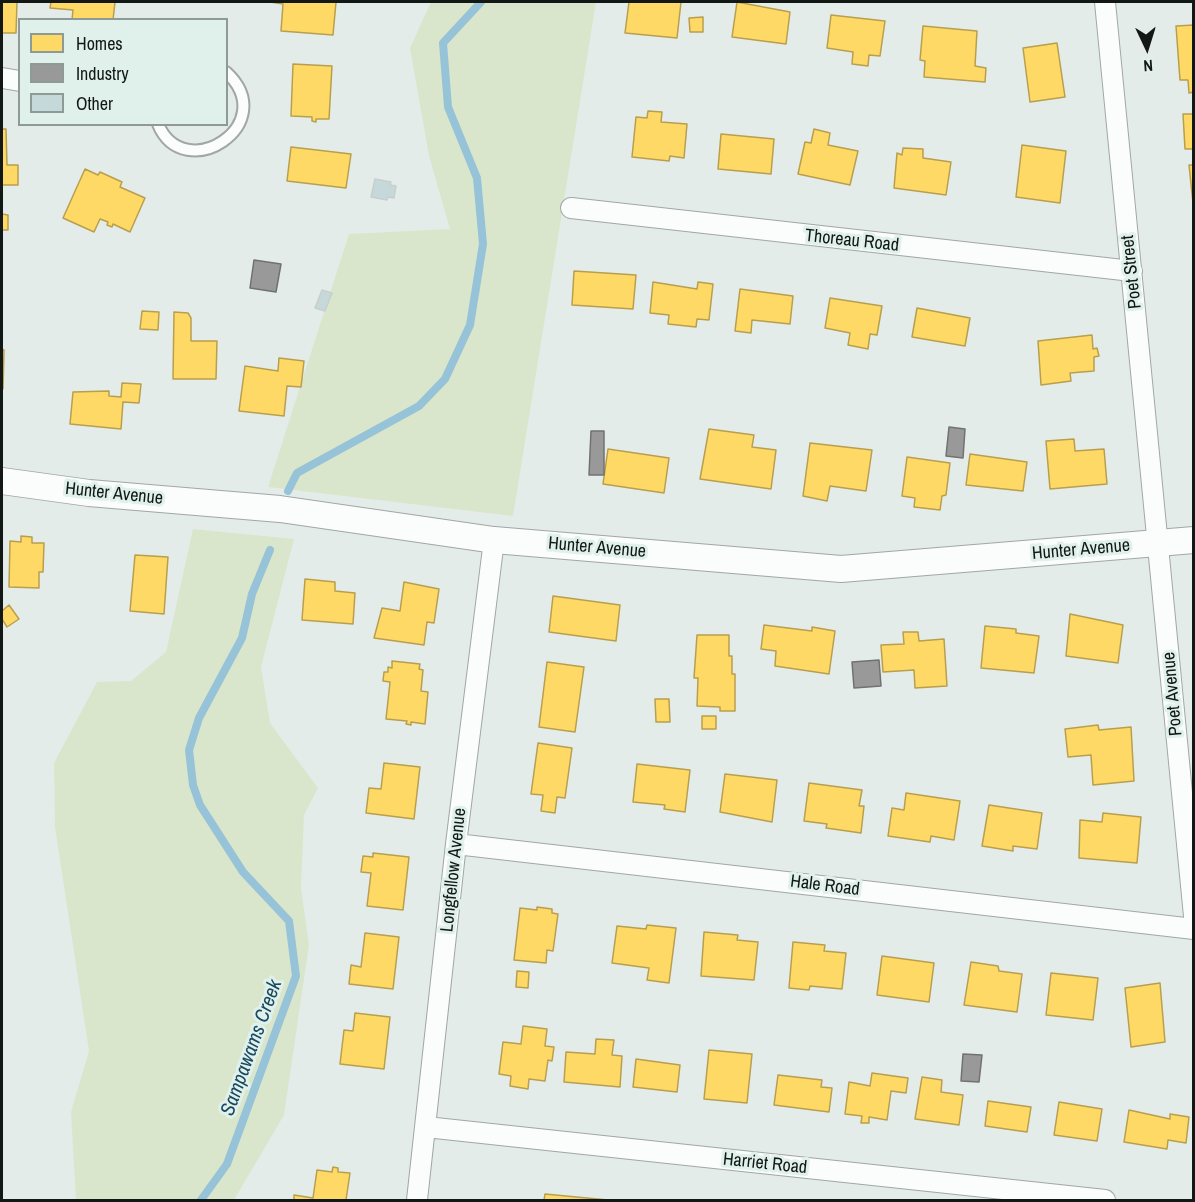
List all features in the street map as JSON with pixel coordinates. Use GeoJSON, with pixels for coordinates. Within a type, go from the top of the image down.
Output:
{"type":"FeatureCollection","features":[{"type":"Feature","properties":{"kind":"street","name":"Poet Street"},"geometry":{"type":"LineString","coordinates":[[1105,2],[1159,543]]}},
{"type":"Feature","properties":{"kind":"street"},"geometry":{"type":"LineString","coordinates":[[2,78],[18,81]]}},
{"type":"Feature","properties":{"kind":"street","name":"Thoreau Road"},"geometry":{"type":"LineString","coordinates":[[571,208],[1132,272]]}},
{"type":"Feature","properties":{"kind":"street","name":"Hunter Avenue"},"geometry":{"type":"LineString","coordinates":[[2,481],[89,493],[280,509],[494,540],[841,569],[1194,540]]}},
{"type":"Feature","properties":{"kind":"street","name":"Longfellow Avenue"},"geometry":{"type":"LineString","coordinates":[[417,1200],[456,844],[494,540]]}},
{"type":"Feature","properties":{"kind":"street","name":"Poet Avenue"},"geometry":{"type":"LineString","coordinates":[[1159,543],[1194,916]]}},
{"type":"Feature","properties":{"kind":"street","name":"Hale Road"},"geometry":{"type":"LineString","coordinates":[[456,844],[1194,929]]}},
{"type":"Feature","properties":{"kind":"street","name":"Harriet Road"},"geometry":{"type":"LineString","coordinates":[[426,1127],[1105,1200]]}},
{"type":"Feature","properties":{"kind":"lane"},"geometry":{"type":"LineString","coordinates":[[159,126],[169,140],[182,148],[202,150],[223,143],[233,134],[241,121],[243,107],[241,92],[234,78],[228,74]]}},
{"type":"Feature","properties":{"kind":"green space"},"geometry":{"type":"Polygon","coordinates":[[[431,2],[596,2],[513,516],[268,487],[349,234],[450,229],[429,156],[410,48],[431,2]]]}},
{"type":"Feature","properties":{"kind":"green space"},"geometry":{"type":"Polygon","coordinates":[[[193,529],[294,539],[261,667],[270,723],[318,788],[304,815],[301,888],[309,945],[284,1115],[234,1200],[76,1200],[71,1112],[89,1051],[55,827],[54,763],[97,682],[131,681],[166,652],[193,529]]]}},
{"type":"Feature","properties":{"kind":"building: Homes"},"geometry":{"type":"Polygon","coordinates":[[[2,2],[17,2],[16,33],[2,33],[2,2]]]}},
{"type":"Feature","properties":{"kind":"building: Homes"},"geometry":{"type":"Polygon","coordinates":[[[51,2],[115,2],[113,18],[72,18],[73,10],[50,8],[51,2]]]}},
{"type":"Feature","properties":{"kind":"building: Homes"},"geometry":{"type":"Polygon","coordinates":[[[270,2],[336,2],[333,35],[281,31],[283,4],[270,2]]]}},
{"type":"Feature","properties":{"kind":"building: Homes"},"geometry":{"type":"Polygon","coordinates":[[[629,2],[681,2],[677,38],[625,33],[629,2]]]}},
{"type":"Feature","properties":{"kind":"building: Homes"},"geometry":{"type":"Polygon","coordinates":[[[737,2],[790,12],[786,44],[732,37],[737,2]]]}},
{"type":"Feature","properties":{"kind":"building: Homes"},"geometry":{"type":"Polygon","coordinates":[[[831,15],[885,21],[880,56],[869,55],[868,66],[852,64],[853,52],[827,48],[831,15]]]}},
{"type":"Feature","properties":{"kind":"building: Homes"},"geometry":{"type":"Polygon","coordinates":[[[703,17],[703,32],[690,32],[689,18],[703,17]]]}},
{"type":"Feature","properties":{"kind":"building: Homes"},"geometry":{"type":"Polygon","coordinates":[[[1194,25],[1194,92],[1189,93],[1188,80],[1180,80],[1176,26],[1194,25]]]}},
{"type":"Feature","properties":{"kind":"building: Homes"},"geometry":{"type":"Polygon","coordinates":[[[923,26],[977,31],[975,66],[986,68],[985,82],[924,77],[925,61],[920,60],[923,26]]]}},
{"type":"Feature","properties":{"kind":"building: Homes"},"geometry":{"type":"Polygon","coordinates":[[[1057,43],[1065,97],[1030,102],[1023,48],[1057,43]]]}},
{"type":"Feature","properties":{"kind":"building: Homes"},"geometry":{"type":"Polygon","coordinates":[[[293,64],[332,66],[329,119],[316,119],[316,122],[312,121],[312,117],[291,116],[293,64]]]}},
{"type":"Feature","properties":{"kind":"building: Homes"},"geometry":{"type":"Polygon","coordinates":[[[648,111],[662,112],[661,122],[687,124],[684,158],[670,156],[669,161],[632,157],[636,117],[647,118],[648,111]]]}},
{"type":"Feature","properties":{"kind":"building: Homes"},"geometry":{"type":"Polygon","coordinates":[[[1183,114],[1194,114],[1194,149],[1185,149],[1183,114]]]}},
{"type":"Feature","properties":{"kind":"building: Homes"},"geometry":{"type":"Polygon","coordinates":[[[2,129],[6,129],[7,165],[18,165],[18,185],[2,185],[2,129]]]}},
{"type":"Feature","properties":{"kind":"building: Homes"},"geometry":{"type":"Polygon","coordinates":[[[814,129],[830,133],[828,145],[858,151],[850,185],[798,174],[805,142],[811,143],[814,129]]]}},
{"type":"Feature","properties":{"kind":"building: Homes"},"geometry":{"type":"Polygon","coordinates":[[[721,134],[774,139],[771,174],[718,169],[721,134]]]}},
{"type":"Feature","properties":{"kind":"building: Homes"},"geometry":{"type":"Polygon","coordinates":[[[1022,145],[1066,151],[1060,203],[1016,197],[1022,145]]]}},
{"type":"Feature","properties":{"kind":"building: Homes"},"geometry":{"type":"Polygon","coordinates":[[[291,147],[351,154],[346,188],[287,181],[291,147]]]}},
{"type":"Feature","properties":{"kind":"building: Homes"},"geometry":{"type":"Polygon","coordinates":[[[903,148],[923,149],[923,158],[951,162],[946,195],[894,188],[897,153],[902,155],[903,148]]]}},
{"type":"Feature","properties":{"kind":"building: Homes"},"geometry":{"type":"Polygon","coordinates":[[[1189,165],[1194,165],[1194,213],[1189,165]]]}},
{"type":"Feature","properties":{"kind":"building: Homes"},"geometry":{"type":"Polygon","coordinates":[[[85,169],[98,175],[100,172],[122,182],[120,187],[145,198],[130,232],[113,224],[112,227],[107,225],[108,222],[100,219],[94,232],[63,218],[85,169]]]}},
{"type":"Feature","properties":{"kind":"building: Homes"},"geometry":{"type":"Polygon","coordinates":[[[2,214],[8,215],[8,230],[2,230],[2,214]]]}},
{"type":"Feature","properties":{"kind":"building: Homes"},"geometry":{"type":"Polygon","coordinates":[[[574,271],[636,275],[633,309],[572,305],[574,271]]]}},
{"type":"Feature","properties":{"kind":"building: Homes"},"geometry":{"type":"Polygon","coordinates":[[[653,282],[697,289],[698,282],[713,284],[709,320],[697,319],[696,327],[668,324],[669,315],[650,313],[653,282]]]}},
{"type":"Feature","properties":{"kind":"building: Homes"},"geometry":{"type":"Polygon","coordinates":[[[740,289],[793,296],[790,324],[752,320],[751,333],[735,331],[740,289]]]}},
{"type":"Feature","properties":{"kind":"building: Homes"},"geometry":{"type":"Polygon","coordinates":[[[830,298],[882,306],[877,335],[870,334],[868,349],[848,345],[850,333],[825,328],[830,298]]]}},
{"type":"Feature","properties":{"kind":"building: Homes"},"geometry":{"type":"Polygon","coordinates":[[[917,308],[970,318],[965,346],[912,337],[917,308]]]}},
{"type":"Feature","properties":{"kind":"building: Homes"},"geometry":{"type":"Polygon","coordinates":[[[142,311],[159,312],[158,330],[140,329],[142,311]]]}},
{"type":"Feature","properties":{"kind":"building: Homes"},"geometry":{"type":"Polygon","coordinates":[[[174,312],[188,313],[191,318],[191,341],[217,341],[216,379],[173,379],[174,312]]]}},
{"type":"Feature","properties":{"kind":"building: Homes"},"geometry":{"type":"Polygon","coordinates":[[[1092,335],[1093,349],[1097,348],[1099,356],[1094,357],[1094,371],[1070,373],[1071,381],[1041,385],[1038,341],[1092,335]]]}},
{"type":"Feature","properties":{"kind":"building: Homes"},"geometry":{"type":"Polygon","coordinates":[[[2,349],[4,350],[3,389],[2,389],[2,349]]]}},
{"type":"Feature","properties":{"kind":"building: Homes"},"geometry":{"type":"Polygon","coordinates":[[[279,358],[304,361],[301,387],[287,386],[284,416],[239,411],[245,366],[278,371],[279,358]]]}},
{"type":"Feature","properties":{"kind":"building: Homes"},"geometry":{"type":"Polygon","coordinates":[[[122,383],[141,384],[139,403],[123,402],[121,429],[70,424],[73,392],[109,391],[109,396],[121,397],[122,383]]]}},
{"type":"Feature","properties":{"kind":"building: Homes"},"geometry":{"type":"Polygon","coordinates":[[[709,429],[754,435],[752,447],[776,450],[771,489],[700,479],[709,429]]]}},
{"type":"Feature","properties":{"kind":"building: Homes"},"geometry":{"type":"Polygon","coordinates":[[[1074,439],[1075,451],[1104,449],[1107,484],[1050,489],[1046,441],[1074,439]]]}},
{"type":"Feature","properties":{"kind":"building: Homes"},"geometry":{"type":"Polygon","coordinates":[[[810,443],[872,450],[866,491],[830,486],[827,501],[803,496],[810,443]]]}},
{"type":"Feature","properties":{"kind":"building: Homes"},"geometry":{"type":"Polygon","coordinates":[[[608,449],[669,458],[664,493],[603,484],[608,449]]]}},
{"type":"Feature","properties":{"kind":"building: Homes"},"geometry":{"type":"Polygon","coordinates":[[[970,454],[1027,462],[1023,491],[966,485],[970,454]]]}},
{"type":"Feature","properties":{"kind":"building: Homes"},"geometry":{"type":"Polygon","coordinates":[[[907,457],[950,463],[946,495],[942,496],[940,510],[914,507],[915,498],[902,496],[907,457]]]}},
{"type":"Feature","properties":{"kind":"building: Homes"},"geometry":{"type":"Polygon","coordinates":[[[21,536],[32,537],[32,543],[44,543],[43,572],[39,572],[39,588],[9,587],[10,541],[21,542],[21,536]]]}},
{"type":"Feature","properties":{"kind":"building: Homes"},"geometry":{"type":"Polygon","coordinates":[[[135,555],[168,557],[164,614],[130,611],[135,555]]]}},
{"type":"Feature","properties":{"kind":"building: Homes"},"geometry":{"type":"Polygon","coordinates":[[[305,579],[335,582],[335,591],[355,593],[353,624],[302,620],[305,579]]]}},
{"type":"Feature","properties":{"kind":"building: Homes"},"geometry":{"type":"Polygon","coordinates":[[[404,582],[439,589],[434,623],[427,622],[424,645],[374,638],[382,608],[400,611],[404,582]]]}},
{"type":"Feature","properties":{"kind":"building: Homes"},"geometry":{"type":"Polygon","coordinates":[[[553,596],[620,605],[616,641],[549,632],[553,596]]]}},
{"type":"Feature","properties":{"kind":"building: Homes"},"geometry":{"type":"Polygon","coordinates":[[[9,605],[19,619],[7,627],[2,619],[2,611],[9,605]]]}},
{"type":"Feature","properties":{"kind":"building: Homes"},"geometry":{"type":"Polygon","coordinates":[[[1070,614],[1123,625],[1118,663],[1066,656],[1070,614]]]}},
{"type":"Feature","properties":{"kind":"building: Homes"},"geometry":{"type":"Polygon","coordinates":[[[764,625],[812,631],[812,627],[835,631],[829,674],[775,666],[776,651],[761,649],[764,625]]]}},
{"type":"Feature","properties":{"kind":"building: Homes"},"geometry":{"type":"Polygon","coordinates":[[[985,626],[1016,629],[1016,633],[1039,636],[1034,673],[981,668],[985,626]]]}},
{"type":"Feature","properties":{"kind":"building: Homes"},"geometry":{"type":"Polygon","coordinates":[[[903,632],[918,632],[919,641],[944,639],[947,686],[915,688],[914,670],[883,672],[881,645],[904,644],[903,632]]]}},
{"type":"Feature","properties":{"kind":"building: Homes"},"geometry":{"type":"Polygon","coordinates":[[[697,635],[729,635],[729,656],[732,656],[732,674],[735,674],[735,711],[720,711],[720,707],[697,706],[698,678],[694,678],[697,635]]]}},
{"type":"Feature","properties":{"kind":"building: Homes"},"geometry":{"type":"Polygon","coordinates":[[[392,661],[420,664],[419,669],[423,670],[421,691],[428,692],[425,724],[411,722],[411,725],[406,724],[407,721],[386,719],[390,682],[383,681],[384,672],[388,672],[388,667],[392,668],[392,661]]]}},
{"type":"Feature","properties":{"kind":"building: Homes"},"geometry":{"type":"Polygon","coordinates":[[[547,662],[584,667],[575,732],[539,727],[547,662]]]}},
{"type":"Feature","properties":{"kind":"building: Homes"},"geometry":{"type":"Polygon","coordinates":[[[655,699],[669,699],[670,722],[656,722],[655,699]]]}},
{"type":"Feature","properties":{"kind":"building: Homes"},"geometry":{"type":"Polygon","coordinates":[[[702,716],[716,716],[716,729],[702,729],[702,716]]]}},
{"type":"Feature","properties":{"kind":"building: Homes"},"geometry":{"type":"Polygon","coordinates":[[[1098,725],[1099,730],[1131,727],[1134,781],[1093,785],[1091,755],[1068,757],[1065,729],[1098,725]]]}},
{"type":"Feature","properties":{"kind":"building: Homes"},"geometry":{"type":"Polygon","coordinates":[[[538,743],[572,748],[565,798],[557,797],[555,813],[541,811],[543,795],[531,794],[538,743]]]}},
{"type":"Feature","properties":{"kind":"building: Homes"},"geometry":{"type":"Polygon","coordinates":[[[384,763],[420,767],[414,819],[366,813],[369,788],[381,789],[384,763]]]}},
{"type":"Feature","properties":{"kind":"building: Homes"},"geometry":{"type":"Polygon","coordinates":[[[637,764],[690,770],[685,812],[664,809],[665,805],[633,802],[637,764]]]}},
{"type":"Feature","properties":{"kind":"building: Homes"},"geometry":{"type":"Polygon","coordinates":[[[725,774],[777,780],[772,822],[720,812],[725,774]]]}},
{"type":"Feature","properties":{"kind":"building: Homes"},"geometry":{"type":"Polygon","coordinates":[[[809,783],[862,790],[859,806],[864,806],[861,833],[826,828],[827,824],[804,821],[809,783]]]}},
{"type":"Feature","properties":{"kind":"building: Homes"},"geometry":{"type":"Polygon","coordinates":[[[906,793],[960,801],[954,840],[931,836],[930,842],[888,836],[892,808],[904,810],[906,793]]]}},
{"type":"Feature","properties":{"kind":"building: Homes"},"geometry":{"type":"Polygon","coordinates":[[[989,805],[1042,813],[1037,849],[1013,846],[1013,851],[982,846],[989,805]]]}},
{"type":"Feature","properties":{"kind":"building: Homes"},"geometry":{"type":"Polygon","coordinates":[[[1103,813],[1141,817],[1137,863],[1079,858],[1080,820],[1102,822],[1103,813]]]}},
{"type":"Feature","properties":{"kind":"building: Homes"},"geometry":{"type":"Polygon","coordinates":[[[373,853],[409,857],[403,910],[367,906],[371,873],[361,872],[363,856],[373,857],[373,853]]]}},
{"type":"Feature","properties":{"kind":"building: Homes"},"geometry":{"type":"Polygon","coordinates":[[[537,907],[552,909],[552,913],[558,914],[553,951],[547,950],[546,963],[514,960],[520,908],[537,910],[537,907]]]}},
{"type":"Feature","properties":{"kind":"building: Homes"},"geometry":{"type":"Polygon","coordinates":[[[647,925],[676,928],[669,983],[647,980],[649,968],[612,963],[617,926],[646,929],[647,925]]]}},
{"type":"Feature","properties":{"kind":"building: Homes"},"geometry":{"type":"Polygon","coordinates":[[[704,932],[738,935],[737,940],[758,942],[754,980],[701,976],[704,932]]]}},
{"type":"Feature","properties":{"kind":"building: Homes"},"geometry":{"type":"Polygon","coordinates":[[[365,933],[399,937],[393,989],[349,984],[351,965],[361,967],[365,933]]]}},
{"type":"Feature","properties":{"kind":"building: Homes"},"geometry":{"type":"Polygon","coordinates":[[[793,942],[825,945],[824,951],[846,953],[842,989],[810,986],[809,990],[789,988],[793,942]]]}},
{"type":"Feature","properties":{"kind":"building: Homes"},"geometry":{"type":"Polygon","coordinates":[[[882,956],[934,963],[929,1002],[877,995],[882,956]]]}},
{"type":"Feature","properties":{"kind":"building: Homes"},"geometry":{"type":"Polygon","coordinates":[[[971,962],[998,966],[999,971],[1022,974],[1017,1012],[964,1005],[971,962]]]}},
{"type":"Feature","properties":{"kind":"building: Homes"},"geometry":{"type":"Polygon","coordinates":[[[517,971],[529,972],[528,988],[516,987],[517,971]]]}},
{"type":"Feature","properties":{"kind":"building: Homes"},"geometry":{"type":"Polygon","coordinates":[[[1051,973],[1098,978],[1093,1020],[1046,1015],[1051,973]]]}},
{"type":"Feature","properties":{"kind":"building: Homes"},"geometry":{"type":"Polygon","coordinates":[[[1160,983],[1165,1042],[1131,1047],[1125,988],[1160,983]]]}},
{"type":"Feature","properties":{"kind":"building: Homes"},"geometry":{"type":"Polygon","coordinates":[[[355,1013],[390,1017],[384,1069],[340,1064],[344,1030],[353,1031],[355,1013]]]}},
{"type":"Feature","properties":{"kind":"building: Homes"},"geometry":{"type":"Polygon","coordinates":[[[523,1026],[547,1029],[545,1046],[554,1047],[552,1061],[548,1060],[545,1081],[529,1079],[528,1089],[510,1086],[511,1076],[499,1074],[503,1042],[521,1044],[523,1026]]]}},
{"type":"Feature","properties":{"kind":"building: Homes"},"geometry":{"type":"Polygon","coordinates":[[[596,1039],[614,1040],[612,1055],[622,1056],[620,1087],[564,1082],[566,1052],[595,1054],[596,1039]]]}},
{"type":"Feature","properties":{"kind":"building: Homes"},"geometry":{"type":"Polygon","coordinates":[[[709,1050],[752,1054],[747,1103],[704,1099],[709,1050]]]}},
{"type":"Feature","properties":{"kind":"building: Homes"},"geometry":{"type":"Polygon","coordinates":[[[636,1059],[680,1065],[677,1092],[633,1087],[636,1059]]]}},
{"type":"Feature","properties":{"kind":"building: Homes"},"geometry":{"type":"Polygon","coordinates":[[[872,1073],[908,1078],[906,1093],[891,1091],[887,1120],[869,1117],[869,1123],[861,1123],[862,1116],[845,1114],[849,1082],[870,1086],[872,1073]]]}},
{"type":"Feature","properties":{"kind":"building: Homes"},"geometry":{"type":"Polygon","coordinates":[[[778,1075],[822,1080],[821,1087],[832,1088],[829,1112],[774,1105],[778,1075]]]}},
{"type":"Feature","properties":{"kind":"building: Homes"},"geometry":{"type":"Polygon","coordinates":[[[922,1077],[942,1080],[941,1092],[963,1095],[959,1125],[915,1119],[922,1077]]]}},
{"type":"Feature","properties":{"kind":"building: Homes"},"geometry":{"type":"Polygon","coordinates":[[[988,1101],[1031,1107],[1027,1132],[985,1126],[988,1101]]]}},
{"type":"Feature","properties":{"kind":"building: Homes"},"geometry":{"type":"Polygon","coordinates":[[[1059,1102],[1102,1109],[1097,1141],[1054,1135],[1059,1102]]]}},
{"type":"Feature","properties":{"kind":"building: Homes"},"geometry":{"type":"Polygon","coordinates":[[[1129,1110],[1170,1119],[1170,1114],[1189,1117],[1186,1143],[1168,1140],[1167,1149],[1124,1142],[1129,1110]]]}},
{"type":"Feature","properties":{"kind":"building: Homes"},"geometry":{"type":"Polygon","coordinates":[[[333,1167],[338,1168],[338,1172],[350,1173],[346,1200],[294,1200],[294,1195],[313,1198],[317,1170],[332,1172],[333,1167]]]}},
{"type":"Feature","properties":{"kind":"building: Homes"},"geometry":{"type":"Polygon","coordinates":[[[545,1194],[608,1200],[544,1200],[545,1194]]]}},
{"type":"Feature","properties":{"kind":"building: Industry"},"geometry":{"type":"Polygon","coordinates":[[[254,260],[281,264],[276,292],[250,288],[254,260]]]}},
{"type":"Feature","properties":{"kind":"building: Industry"},"geometry":{"type":"Polygon","coordinates":[[[949,427],[965,429],[963,458],[946,456],[949,427]]]}},
{"type":"Feature","properties":{"kind":"building: Industry"},"geometry":{"type":"Polygon","coordinates":[[[591,431],[604,431],[604,475],[589,475],[591,431]]]}},
{"type":"Feature","properties":{"kind":"building: Industry"},"geometry":{"type":"Polygon","coordinates":[[[879,660],[881,686],[854,688],[852,662],[879,660]]]}},
{"type":"Feature","properties":{"kind":"building: Industry"},"geometry":{"type":"Polygon","coordinates":[[[963,1054],[982,1055],[979,1082],[961,1081],[963,1054]]]}},
{"type":"Feature","properties":{"kind":"building: Other"},"geometry":{"type":"Polygon","coordinates":[[[375,179],[391,182],[390,185],[396,186],[394,198],[388,197],[387,200],[371,197],[375,179]]]}},
{"type":"Feature","properties":{"kind":"building: Other"},"geometry":{"type":"Polygon","coordinates":[[[322,290],[332,293],[325,311],[315,308],[322,290]]]}},
{"type":"Feature","properties":{"kind":"waterway","name":"Sampawams Creek"},"geometry":{"type":"LineString","coordinates":[[288,491],[297,473],[419,406],[445,379],[470,325],[483,244],[477,178],[448,107],[443,43],[481,2]]}},
{"type":"Feature","properties":{"kind":"waterway","name":"Sampawams Creek"},"geometry":{"type":"LineString","coordinates":[[201,1200],[227,1164],[296,976],[289,921],[243,872],[200,805],[193,785],[189,750],[199,718],[242,638],[252,594],[270,550]]}}]}
